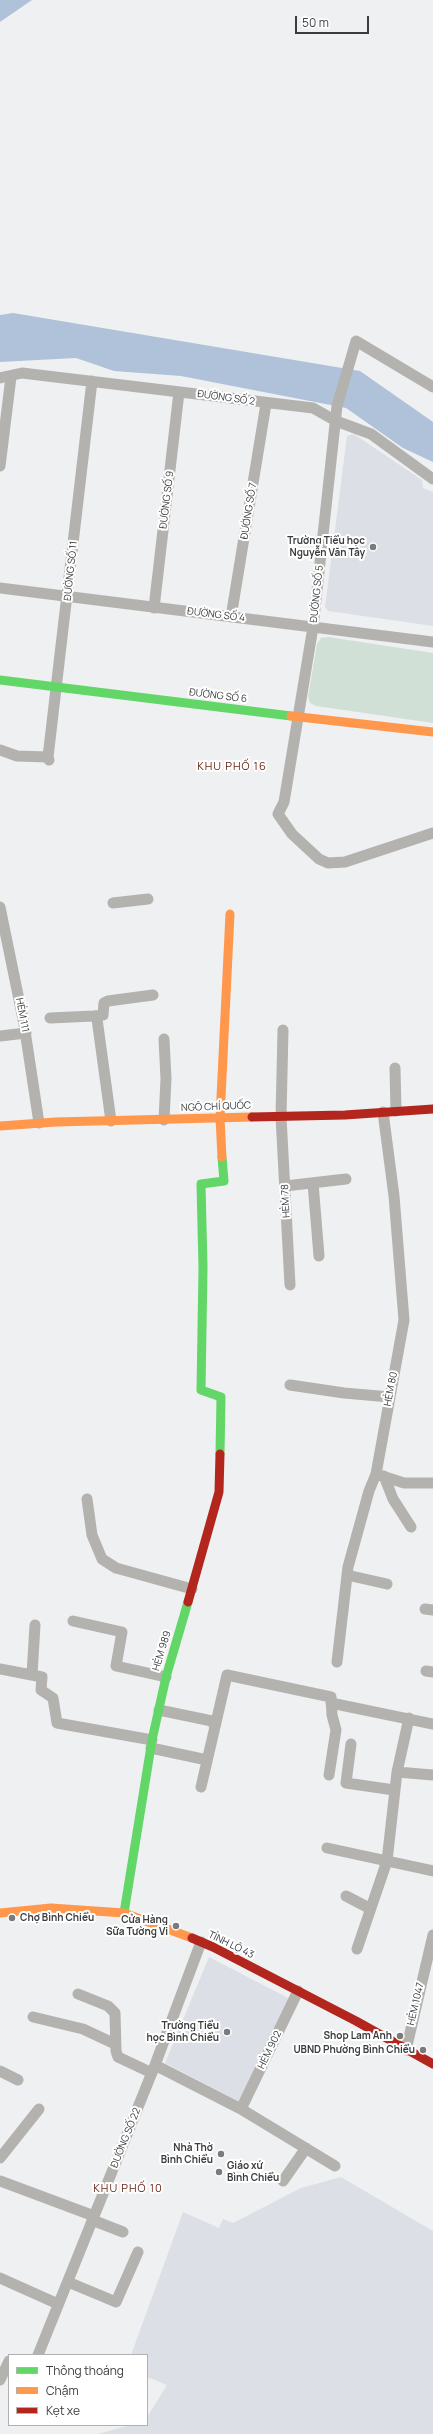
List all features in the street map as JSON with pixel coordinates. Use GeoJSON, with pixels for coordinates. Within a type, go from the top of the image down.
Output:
{"type":"FeatureCollection","features":[{"type":"Feature","properties":{"kind":"street","name":"ĐƯỜNG SỐ 5"},"geometry":{"type":"LineString","coordinates":[[433,387],[356,341],[337,406],[313,627],[284,802],[278,814],[292,834],[319,859],[335,864],[433,833]]}},
{"type":"Feature","properties":{"kind":"street","name":"ĐƯỜNG SỐ 2"},"geometry":{"type":"LineString","coordinates":[[6,378],[22,373],[266,404],[313,408],[336,421],[371,434],[433,479]]}},
{"type":"Feature","properties":{"kind":"street"},"geometry":{"type":"LineString","coordinates":[[0,466],[6,378]]}},
{"type":"Feature","properties":{"kind":"street","name":"ĐƯỜNG SỐ 11"},"geometry":{"type":"LineString","coordinates":[[0,750],[17,756],[48,758],[92,381]]}},
{"type":"Feature","properties":{"kind":"street","name":"ĐƯỜNG SỐ 9"},"geometry":{"type":"LineString","coordinates":[[154,608],[179,392]]}},
{"type":"Feature","properties":{"kind":"street","name":"ĐƯỜNG SỐ 7"},"geometry":{"type":"LineString","coordinates":[[231,617],[266,404]]}},
{"type":"Feature","properties":{"kind":"street","name":"ĐƯỜNG SỐ 4"},"geometry":{"type":"LineString","coordinates":[[0,588],[433,642]]}},
{"type":"Feature","properties":{"kind":"street","name":"ĐƯỜNG SỐ 6"},"geometry":{"type":"LineString","coordinates":[[0,680],[299,718],[433,732]]}},
{"type":"Feature","properties":{"kind":"street"},"geometry":{"type":"LineString","coordinates":[[113,903],[148,899]]}},
{"type":"Feature","properties":{"kind":"street","name":"HẺM 111"},"geometry":{"type":"LineString","coordinates":[[0,907],[26,1034],[40,1123]]}},
{"type":"Feature","properties":{"kind":"street"},"geometry":{"type":"LineString","coordinates":[[220,1118],[230,914]]}},
{"type":"Feature","properties":{"kind":"street"},"geometry":{"type":"LineString","coordinates":[[50,1018],[103,1015],[104,1003],[153,995]]}},
{"type":"Feature","properties":{"kind":"street"},"geometry":{"type":"LineString","coordinates":[[94,1016],[97,1019],[111,1121]]}},
{"type":"Feature","properties":{"kind":"street","name":"HẺM 78"},"geometry":{"type":"LineString","coordinates":[[283,1030],[281,1117],[290,1285]]}},
{"type":"Feature","properties":{"kind":"street"},"geometry":{"type":"LineString","coordinates":[[0,1036],[26,1034]]}},
{"type":"Feature","properties":{"kind":"street"},"geometry":{"type":"LineString","coordinates":[[164,1039],[166,1079],[164,1120]]}},
{"type":"Feature","properties":{"kind":"street"},"geometry":{"type":"LineString","coordinates":[[395,1068],[396,1111]]}},
{"type":"Feature","properties":{"kind":"street","name":"NGÔ CHÍ QUỐC"},"geometry":{"type":"LineString","coordinates":[[0,1126],[40,1123],[281,1117],[433,1109]]}},
{"type":"Feature","properties":{"kind":"street","name":"HẺM 80"},"geometry":{"type":"LineString","coordinates":[[337,1662],[347,1575],[369,1491],[380,1475],[390,1396],[404,1320],[394,1196],[383,1112]]}},
{"type":"Feature","properties":{"kind":"street","name":"HẺM 989"},"geometry":{"type":"LineString","coordinates":[[124,1914],[152,1744],[166,1677],[219,1492],[221,1397],[201,1390],[203,1268],[201,1184],[224,1181],[220,1118]]}},
{"type":"Feature","properties":{"kind":"street"},"geometry":{"type":"LineString","coordinates":[[285,1186],[346,1180]]}},
{"type":"Feature","properties":{"kind":"street"},"geometry":{"type":"LineString","coordinates":[[313,1183],[319,1256]]}},
{"type":"Feature","properties":{"kind":"street"},"geometry":{"type":"LineString","coordinates":[[290,1385],[344,1393],[390,1396]]}},
{"type":"Feature","properties":{"kind":"street"},"geometry":{"type":"LineString","coordinates":[[380,1475],[404,1483],[433,1483]]}},
{"type":"Feature","properties":{"kind":"street"},"geometry":{"type":"LineString","coordinates":[[380,1475],[411,1528]]}},
{"type":"Feature","properties":{"kind":"street"},"geometry":{"type":"LineString","coordinates":[[87,1499],[92,1535],[102,1559],[116,1568],[192,1589]]}},
{"type":"Feature","properties":{"kind":"street"},"geometry":{"type":"LineString","coordinates":[[347,1575],[387,1584]]}},
{"type":"Feature","properties":{"kind":"street"},"geometry":{"type":"LineString","coordinates":[[72,1622],[122,1632],[116,1666],[166,1677]]}},
{"type":"Feature","properties":{"kind":"street"},"geometry":{"type":"LineString","coordinates":[[32,1675],[35,1625]]}},
{"type":"Feature","properties":{"kind":"street"},"geometry":{"type":"LineString","coordinates":[[0,1669],[42,1677],[41,1690],[53,1698],[56,1723],[152,1744],[207,1760]]}},
{"type":"Feature","properties":{"kind":"street"},"geometry":{"type":"LineString","coordinates":[[201,1787],[214,1725],[227,1675],[331,1697],[332,1715],[336,1730],[329,1776]]}},
{"type":"Feature","properties":{"kind":"street"},"geometry":{"type":"LineString","coordinates":[[332,1703],[358,1710],[409,1718],[433,1724]]}},
{"type":"Feature","properties":{"kind":"street"},"geometry":{"type":"LineString","coordinates":[[159,1710],[212,1721],[214,1725]]}},
{"type":"Feature","properties":{"kind":"street"},"geometry":{"type":"LineString","coordinates":[[357,1949],[369,1908],[387,1861],[394,1790],[409,1718]]}},
{"type":"Feature","properties":{"kind":"street"},"geometry":{"type":"LineString","coordinates":[[351,1744],[346,1782],[394,1790]]}},
{"type":"Feature","properties":{"kind":"street"},"geometry":{"type":"LineString","coordinates":[[398,1772],[433,1776]]}},
{"type":"Feature","properties":{"kind":"street"},"geometry":{"type":"LineString","coordinates":[[327,1848],[433,1871]]}},
{"type":"Feature","properties":{"kind":"street"},"geometry":{"type":"LineString","coordinates":[[346,1896],[369,1908]]}},
{"type":"Feature","properties":{"kind":"street","name":"TỈNH LỘ 43"},"geometry":{"type":"LineString","coordinates":[[0,1913],[51,1908],[124,1914],[150,1921],[201,1942],[298,1991],[433,2064]]}},
{"type":"Feature","properties":{"kind":"street","name":"HẺM 1047"},"geometry":{"type":"LineString","coordinates":[[406,2050],[433,1935]]}},
{"type":"Feature","properties":{"kind":"street","name":"ĐƯỜNG SỐ 22"},"geometry":{"type":"LineString","coordinates":[[38,2354],[154,2069],[201,1942]]}},
{"type":"Feature","properties":{"kind":"street","name":"HẺM 902"},"geometry":{"type":"LineString","coordinates":[[241,2109],[298,1991]]}},
{"type":"Feature","properties":{"kind":"street"},"geometry":{"type":"LineString","coordinates":[[78,1994],[108,2006],[113,2011],[115,2044],[118,2057],[154,2069],[241,2109],[335,2166]]}},
{"type":"Feature","properties":{"kind":"street"},"geometry":{"type":"LineString","coordinates":[[33,2017],[83,2029],[115,2044]]}},
{"type":"Feature","properties":{"kind":"street"},"geometry":{"type":"LineString","coordinates":[[0,2071],[18,2080]]}},
{"type":"Feature","properties":{"kind":"street"},"geometry":{"type":"LineString","coordinates":[[0,2158],[39,2109]]}},
{"type":"Feature","properties":{"kind":"street"},"geometry":{"type":"LineString","coordinates":[[283,2181],[306,2148]]}},
{"type":"Feature","properties":{"kind":"street"},"geometry":{"type":"LineString","coordinates":[[0,2181],[124,2232]]}},
{"type":"Feature","properties":{"kind":"street"},"geometry":{"type":"LineString","coordinates":[[68,2282],[116,2302],[138,2252]]}},
{"type":"Feature","properties":{"kind":"street"},"geometry":{"type":"LineString","coordinates":[[0,2278],[58,2304]]}},
{"type":"Feature","properties":{"kind":"street"},"geometry":{"type":"LineString","coordinates":[[0,2380],[8,2362]]}},
{"type":"Feature","properties":{"kind":"shaded area","name":"Trường Tiểu học Nguyễn Văn Tây"},"geometry":{"type":"Polygon","coordinates":[[[354,434],[422,480],[423,488],[433,492],[433,626],[328,611],[325,607],[347,436],[354,434]]]}},
{"type":"Feature","properties":{"kind":"shaded area"},"geometry":{"type":"Polygon","coordinates":[[[328,637],[433,653],[433,723],[316,706],[310,703],[308,697],[317,644],[321,638],[328,637]]]}},
{"type":"Feature","properties":{"kind":"shaded area","name":"Trường Tiểu học Bình Chiểu"},"geometry":{"type":"Polygon","coordinates":[[[209,1957],[292,2000],[240,2102],[165,2063],[209,1957]]]}},
{"type":"Feature","properties":{"kind":"shaded area"},"geometry":{"type":"Polygon","coordinates":[[[341,2177],[433,2231],[433,2434],[98,2434],[126,2426],[148,2426],[148,2415],[167,2385],[148,2377],[148,2354],[131,2354],[183,2212],[219,2228],[223,2219],[233,2223],[301,2188],[341,2177]]]}},
{"type":"Feature","properties":{"kind":"water"},"geometry":{"type":"Polygon","coordinates":[[[0,0],[32,0],[0,22],[0,0]]]}},
{"type":"Feature","properties":{"kind":"water"},"geometry":{"type":"Polygon","coordinates":[[[13,313],[360,371],[433,422],[433,462],[403,448],[346,408],[181,376],[114,371],[76,358],[0,362],[0,315],[13,313]]]}},
{"type":"Feature","properties":{"kind":"traffic: fast"},"geometry":{"type":"LineString","coordinates":[[0,680],[291,716]]}},
{"type":"Feature","properties":{"kind":"traffic: fast"},"geometry":{"type":"LineString","coordinates":[[220,1454],[221,1397],[201,1390],[203,1268],[201,1184],[224,1181],[222,1157]]}},
{"type":"Feature","properties":{"kind":"traffic: fast"},"geometry":{"type":"LineString","coordinates":[[124,1913],[152,1740],[166,1677],[188,1602]]}},
{"type":"Feature","properties":{"kind":"traffic: slow"},"geometry":{"type":"LineString","coordinates":[[291,716],[433,732]]}},
{"type":"Feature","properties":{"kind":"traffic: slow"},"geometry":{"type":"LineString","coordinates":[[222,1157],[220,1118],[230,914]]}},
{"type":"Feature","properties":{"kind":"traffic: slow"},"geometry":{"type":"LineString","coordinates":[[0,1126],[56,1122],[252,1117]]}},
{"type":"Feature","properties":{"kind":"traffic: slow"},"geometry":{"type":"LineString","coordinates":[[0,1913],[51,1908],[124,1913],[192,1938]]}},
{"type":"Feature","properties":{"kind":"traffic: jam"},"geometry":{"type":"LineString","coordinates":[[252,1117],[345,1115],[433,1109]]}},
{"type":"Feature","properties":{"kind":"traffic: jam"},"geometry":{"type":"LineString","coordinates":[[188,1602],[219,1492],[220,1454]]}},
{"type":"Feature","properties":{"kind":"traffic: jam"},"geometry":{"type":"LineString","coordinates":[[192,1938],[213,1947],[356,2021],[433,2064]]}},
{"type":"Feature","properties":{"kind":"place","name":"Trường Tiểu học Nguyễn Văn Tây"},"geometry":{"type":"Point","coordinates":[373,547]}},
{"type":"Feature","properties":{"kind":"place","name":"Chợ Bình Chiểu"},"geometry":{"type":"Point","coordinates":[12,1918]}},
{"type":"Feature","properties":{"kind":"place","name":"Cửa Hàng Sữa Tường Vi"},"geometry":{"type":"Point","coordinates":[176,1926]}},
{"type":"Feature","properties":{"kind":"place","name":"Trường Tiểu học Bình Chiểu"},"geometry":{"type":"Point","coordinates":[227,2032]}},
{"type":"Feature","properties":{"kind":"place","name":"Shop Lam Anh"},"geometry":{"type":"Point","coordinates":[400,2036]}},
{"type":"Feature","properties":{"kind":"place","name":"UBND Phường Bình Chiểu"},"geometry":{"type":"Point","coordinates":[423,2050]}},
{"type":"Feature","properties":{"kind":"place","name":"Nhà Thờ Bình Chiểu"},"geometry":{"type":"Point","coordinates":[221,2154]}},
{"type":"Feature","properties":{"kind":"place","name":"Giáo xứ Bình Chiểu"},"geometry":{"type":"Point","coordinates":[219,2172]}},
{"type":"Feature","properties":{"kind":"district","name":"KHU PHỐ 16"},"geometry":{"type":"Point","coordinates":[232,767]}},
{"type":"Feature","properties":{"kind":"district","name":"KHU PHỐ 10"},"geometry":{"type":"Point","coordinates":[128,2189]}}]}
